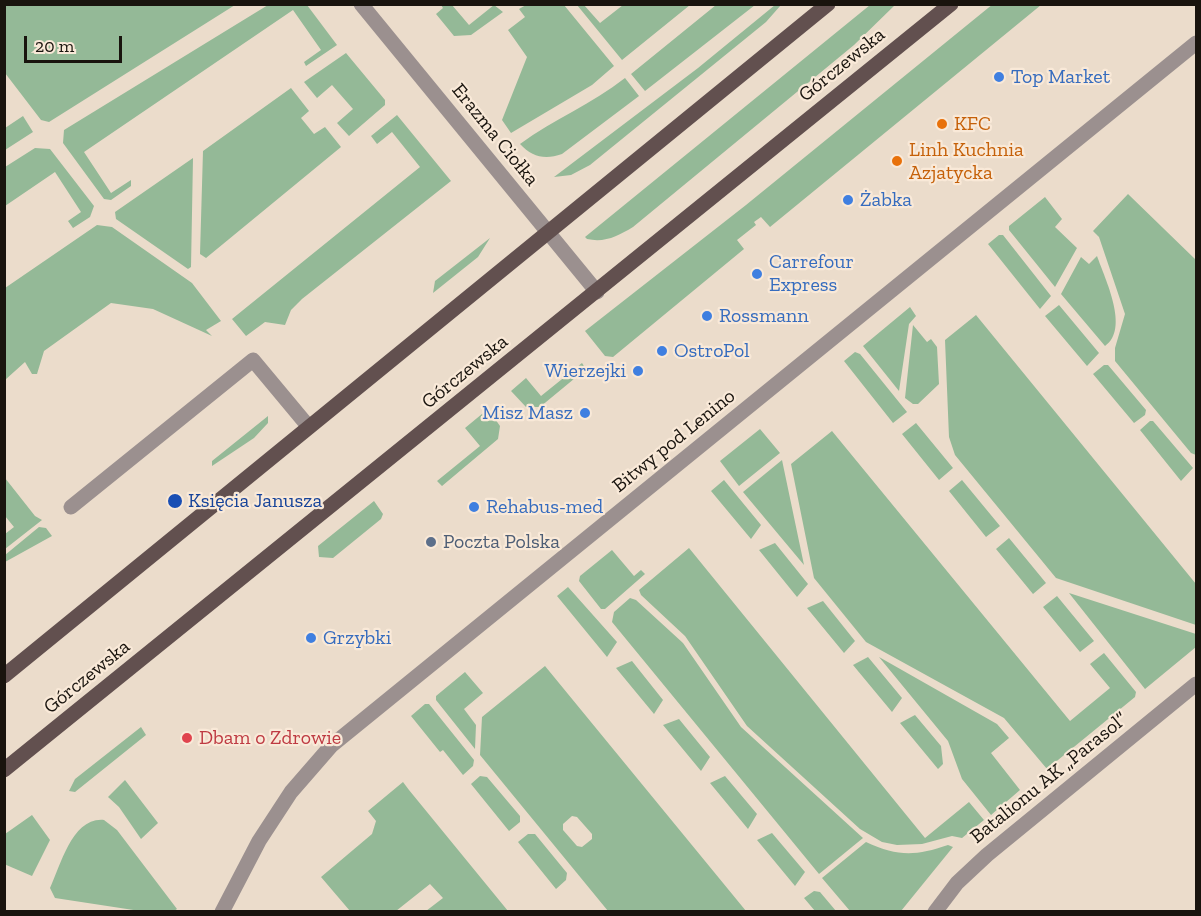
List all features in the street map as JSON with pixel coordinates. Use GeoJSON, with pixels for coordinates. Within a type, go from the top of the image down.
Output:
{"type":"FeatureCollection","features":[{"type":"Feature","properties":{"kind":"main road"},"geometry":{"type":"LineString","coordinates":[[4,676],[308,426],[549,234],[828,4]]}},
{"type":"Feature","properties":{"kind":"main road","name":"Górczewska"},"geometry":{"type":"LineString","coordinates":[[4,770],[951,4]]}},
{"type":"Feature","properties":{"kind":"street","name":"Erazma Ciołka"},"geometry":{"type":"LineString","coordinates":[[361,4],[597,291]]}},
{"type":"Feature","properties":{"kind":"street","name":"Bitwy pod Lenino"},"geometry":{"type":"LineString","coordinates":[[222,912],[258,841],[291,792],[331,746],[1197,43]]}},
{"type":"Feature","properties":{"kind":"street"},"geometry":{"type":"LineString","coordinates":[[71,507],[253,360],[308,426]]}},
{"type":"Feature","properties":{"kind":"street","name":"Batalionu AK „Parasol”"},"geometry":{"type":"LineString","coordinates":[[935,912],[957,883],[987,855],[1197,684]]}},
{"type":"Feature","properties":{"kind":"green space"},"geometry":{"type":"Polygon","coordinates":[[[5,4],[235,5],[49,122],[41,120],[5,73],[5,4]]]}},
{"type":"Feature","properties":{"kind":"green space"},"geometry":{"type":"Polygon","coordinates":[[[993,4],[1041,5],[770,227],[761,217],[754,222],[756,225],[737,240],[744,249],[613,357],[605,356],[585,331],[746,205],[993,4]]]}},
{"type":"Feature","properties":{"kind":"green space"},"geometry":{"type":"Polygon","coordinates":[[[268,5],[307,5],[337,45],[306,66],[304,62],[321,50],[293,10],[84,152],[111,193],[131,180],[131,186],[111,200],[104,199],[63,143],[64,130],[268,5]]]}},
{"type":"Feature","properties":{"kind":"green space"},"geometry":{"type":"Polygon","coordinates":[[[441,5],[452,5],[469,25],[494,5],[503,12],[471,35],[454,36],[436,14],[443,8],[441,5]]]}},
{"type":"Feature","properties":{"kind":"green space"},"geometry":{"type":"Polygon","coordinates":[[[526,5],[564,5],[614,66],[592,85],[511,133],[502,120],[527,57],[508,30],[525,17],[519,9],[526,5]]]}},
{"type":"Feature","properties":{"kind":"green space"},"geometry":{"type":"Polygon","coordinates":[[[577,5],[584,5],[600,23],[623,5],[690,5],[622,60],[577,5]]]}},
{"type":"Feature","properties":{"kind":"green space"},"geometry":{"type":"Polygon","coordinates":[[[716,5],[755,5],[645,91],[631,74],[716,5]]]}},
{"type":"Feature","properties":{"kind":"green space"},"geometry":{"type":"Polygon","coordinates":[[[775,5],[781,5],[766,22],[590,165],[571,175],[554,177],[698,68],[775,5]]]}},
{"type":"Feature","properties":{"kind":"green space"},"geometry":{"type":"Polygon","coordinates":[[[870,5],[895,5],[854,45],[633,227],[606,239],[594,240],[585,237],[870,5]]]}},
{"type":"Feature","properties":{"kind":"green space"},"geometry":{"type":"Polygon","coordinates":[[[346,53],[385,100],[385,105],[349,136],[337,123],[353,109],[332,85],[317,98],[304,82],[346,53]]]}},
{"type":"Feature","properties":{"kind":"green space"},"geometry":{"type":"Polygon","coordinates":[[[625,78],[639,96],[562,154],[550,157],[539,156],[529,152],[520,144],[599,96],[625,78]]]}},
{"type":"Feature","properties":{"kind":"green space"},"geometry":{"type":"Polygon","coordinates":[[[291,88],[309,111],[301,118],[314,134],[325,127],[341,147],[206,258],[200,254],[203,151],[291,88]]]}},
{"type":"Feature","properties":{"kind":"green space"},"geometry":{"type":"Polygon","coordinates":[[[397,115],[451,181],[302,299],[291,310],[285,325],[265,322],[246,336],[232,319],[420,167],[392,132],[377,144],[371,136],[397,115]]]}},
{"type":"Feature","properties":{"kind":"green space"},"geometry":{"type":"Polygon","coordinates":[[[23,116],[33,132],[5,150],[5,128],[23,116]]]}},
{"type":"Feature","properties":{"kind":"green space"},"geometry":{"type":"Polygon","coordinates":[[[35,148],[50,149],[94,206],[90,217],[73,228],[68,221],[81,212],[55,172],[5,206],[5,167],[35,148]]]}},
{"type":"Feature","properties":{"kind":"green space"},"geometry":{"type":"Polygon","coordinates":[[[193,158],[191,267],[188,269],[116,219],[115,212],[193,158]]]}},
{"type":"Feature","properties":{"kind":"green space"},"geometry":{"type":"Polygon","coordinates":[[[1128,194],[1196,260],[1196,455],[1191,453],[1115,361],[1115,348],[1125,314],[1099,237],[1093,231],[1128,194]]]}},
{"type":"Feature","properties":{"kind":"green space"},"geometry":{"type":"Polygon","coordinates":[[[1045,197],[1062,219],[1055,227],[1077,248],[1055,287],[1009,230],[1009,226],[1045,197]]]}},
{"type":"Feature","properties":{"kind":"green space"},"geometry":{"type":"Polygon","coordinates":[[[97,225],[112,227],[192,283],[221,321],[206,330],[212,336],[153,309],[111,303],[44,351],[37,374],[32,374],[25,362],[5,380],[5,288],[97,225]]]}},
{"type":"Feature","properties":{"kind":"green space"},"geometry":{"type":"Polygon","coordinates":[[[999,235],[1003,235],[1051,296],[1040,309],[988,244],[999,235]]]}},
{"type":"Feature","properties":{"kind":"green space"},"geometry":{"type":"Polygon","coordinates":[[[490,238],[478,257],[433,293],[435,281],[490,238]]]}},
{"type":"Feature","properties":{"kind":"green space"},"geometry":{"type":"Polygon","coordinates":[[[1097,256],[1110,290],[1116,316],[1112,338],[1105,346],[1061,294],[1081,257],[1089,264],[1097,256]]]}},
{"type":"Feature","properties":{"kind":"green space"},"geometry":{"type":"Polygon","coordinates":[[[1059,305],[1099,353],[1087,366],[1045,316],[1059,305]]]}},
{"type":"Feature","properties":{"kind":"green space"},"geometry":{"type":"Polygon","coordinates":[[[910,307],[916,316],[909,324],[899,391],[863,346],[910,307]]]}},
{"type":"Feature","properties":{"kind":"green space"},"geometry":{"type":"Polygon","coordinates":[[[976,315],[1196,584],[1196,625],[1056,578],[955,455],[949,437],[945,340],[976,315]]]}},
{"type":"Feature","properties":{"kind":"green space"},"geometry":{"type":"Polygon","coordinates":[[[913,325],[927,342],[931,339],[937,347],[939,384],[918,404],[913,404],[905,398],[913,325]]]}},
{"type":"Feature","properties":{"kind":"green space"},"geometry":{"type":"Polygon","coordinates":[[[855,352],[860,354],[907,412],[893,423],[844,361],[855,352]]]}},
{"type":"Feature","properties":{"kind":"green space"},"geometry":{"type":"Polygon","coordinates":[[[582,363],[586,369],[540,407],[526,407],[511,391],[526,378],[541,396],[582,363]]]}},
{"type":"Feature","properties":{"kind":"green space"},"geometry":{"type":"Polygon","coordinates":[[[1104,365],[1108,365],[1146,410],[1145,415],[1134,423],[1093,374],[1104,365]]]}},
{"type":"Feature","properties":{"kind":"green space"},"geometry":{"type":"Polygon","coordinates":[[[488,409],[500,426],[498,439],[442,486],[437,481],[480,446],[465,428],[488,409]]]}},
{"type":"Feature","properties":{"kind":"green space"},"geometry":{"type":"Polygon","coordinates":[[[268,416],[268,423],[254,438],[212,466],[212,461],[268,416]]]}},
{"type":"Feature","properties":{"kind":"green space"},"geometry":{"type":"Polygon","coordinates":[[[1153,421],[1193,468],[1181,481],[1140,430],[1153,421]]]}},
{"type":"Feature","properties":{"kind":"green space"},"geometry":{"type":"Polygon","coordinates":[[[916,423],[953,468],[939,480],[902,434],[916,423]]]}},
{"type":"Feature","properties":{"kind":"green space"},"geometry":{"type":"Polygon","coordinates":[[[760,429],[780,453],[739,486],[720,461],[760,429]]]}},
{"type":"Feature","properties":{"kind":"green space"},"geometry":{"type":"Polygon","coordinates":[[[832,431],[1070,721],[1110,688],[1090,664],[1104,653],[1136,692],[1135,697],[1047,769],[1004,718],[866,642],[814,578],[791,464],[832,431]]]}},
{"type":"Feature","properties":{"kind":"green space"},"geometry":{"type":"Polygon","coordinates":[[[782,460],[804,565],[743,492],[782,460]]]}},
{"type":"Feature","properties":{"kind":"green space"},"geometry":{"type":"Polygon","coordinates":[[[5,478],[35,516],[42,520],[5,549],[5,534],[14,527],[5,516],[5,478]]]}},
{"type":"Feature","properties":{"kind":"green space"},"geometry":{"type":"Polygon","coordinates":[[[724,480],[761,525],[751,539],[711,491],[724,480]]]}},
{"type":"Feature","properties":{"kind":"green space"},"geometry":{"type":"Polygon","coordinates":[[[962,480],[1000,526],[986,537],[949,491],[962,480]]]}},
{"type":"Feature","properties":{"kind":"green space"},"geometry":{"type":"Polygon","coordinates":[[[374,501],[383,514],[381,519],[333,558],[319,557],[318,546],[374,501]]]}},
{"type":"Feature","properties":{"kind":"green space"},"geometry":{"type":"Polygon","coordinates":[[[39,527],[46,528],[52,536],[5,562],[5,555],[39,527]]]}},
{"type":"Feature","properties":{"kind":"green space"},"geometry":{"type":"Polygon","coordinates":[[[1009,538],[1046,583],[1033,594],[996,549],[1009,538]]]}},
{"type":"Feature","properties":{"kind":"green space"},"geometry":{"type":"Polygon","coordinates":[[[775,543],[808,584],[797,597],[759,550],[775,543]]]}},
{"type":"Feature","properties":{"kind":"green space"},"geometry":{"type":"Polygon","coordinates":[[[689,548],[925,838],[969,802],[984,820],[962,838],[952,836],[922,844],[897,845],[882,842],[860,829],[747,726],[685,636],[641,595],[639,590],[689,548]]]}},
{"type":"Feature","properties":{"kind":"green space"},"geometry":{"type":"Polygon","coordinates":[[[612,550],[634,576],[641,570],[645,574],[605,609],[601,609],[579,581],[580,576],[612,550]]]}},
{"type":"Feature","properties":{"kind":"green space"},"geometry":{"type":"Polygon","coordinates":[[[568,587],[617,642],[607,657],[557,596],[568,587]]]}},
{"type":"Feature","properties":{"kind":"green space"},"geometry":{"type":"Polygon","coordinates":[[[1069,593],[1196,634],[1196,647],[1145,689],[1069,593]]]}},
{"type":"Feature","properties":{"kind":"green space"},"geometry":{"type":"Polygon","coordinates":[[[1057,596],[1094,641],[1080,652],[1043,607],[1057,596]]]}},
{"type":"Feature","properties":{"kind":"green space"},"geometry":{"type":"Polygon","coordinates":[[[630,598],[636,600],[683,643],[741,727],[863,838],[819,874],[612,622],[614,612],[630,598]]]}},
{"type":"Feature","properties":{"kind":"green space"},"geometry":{"type":"Polygon","coordinates":[[[823,601],[855,641],[844,653],[807,608],[823,601]]]}},
{"type":"Feature","properties":{"kind":"green space"},"geometry":{"type":"Polygon","coordinates":[[[868,657],[902,698],[892,712],[853,665],[868,657]]]}},
{"type":"Feature","properties":{"kind":"green space"},"geometry":{"type":"Polygon","coordinates":[[[879,657],[997,724],[1009,738],[991,753],[1020,790],[991,815],[962,779],[948,741],[879,657]]]}},
{"type":"Feature","properties":{"kind":"green space"},"geometry":{"type":"Polygon","coordinates":[[[632,661],[663,700],[654,714],[616,668],[632,661]]]}},
{"type":"Feature","properties":{"kind":"green space"},"geometry":{"type":"Polygon","coordinates":[[[545,666],[746,911],[608,911],[480,755],[482,717],[545,666]],[[572,816],[563,824],[563,830],[577,846],[582,847],[592,839],[592,834],[577,817],[572,816]]]}},
{"type":"Feature","properties":{"kind":"green space"},"geometry":{"type":"Polygon","coordinates":[[[465,672],[483,693],[464,709],[476,725],[475,749],[436,700],[436,696],[465,672]]]}},
{"type":"Feature","properties":{"kind":"green space"},"geometry":{"type":"Polygon","coordinates":[[[425,704],[429,704],[474,760],[473,766],[463,775],[443,750],[440,752],[411,716],[425,704]]]}},
{"type":"Feature","properties":{"kind":"green space"},"geometry":{"type":"Polygon","coordinates":[[[915,715],[941,746],[943,764],[938,769],[900,723],[915,715]]]}},
{"type":"Feature","properties":{"kind":"green space"},"geometry":{"type":"Polygon","coordinates":[[[679,719],[710,757],[701,771],[663,725],[679,719]]]}},
{"type":"Feature","properties":{"kind":"green space"},"geometry":{"type":"Polygon","coordinates":[[[141,727],[146,735],[75,792],[69,791],[75,779],[141,727]]]}},
{"type":"Feature","properties":{"kind":"green space"},"geometry":{"type":"Polygon","coordinates":[[[480,776],[487,777],[520,816],[520,822],[509,831],[471,784],[480,776]]]}},
{"type":"Feature","properties":{"kind":"green space"},"geometry":{"type":"Polygon","coordinates":[[[725,776],[757,814],[748,829],[710,783],[725,776]]]}},
{"type":"Feature","properties":{"kind":"green space"},"geometry":{"type":"Polygon","coordinates":[[[125,780],[158,823],[141,839],[119,807],[108,797],[125,780]]]}},
{"type":"Feature","properties":{"kind":"green space"},"geometry":{"type":"Polygon","coordinates":[[[403,782],[508,911],[426,911],[443,898],[430,884],[396,911],[350,911],[321,877],[372,834],[376,821],[368,811],[403,782]]]}},
{"type":"Feature","properties":{"kind":"green space"},"geometry":{"type":"Polygon","coordinates":[[[32,815],[50,840],[32,876],[4,864],[5,834],[32,815]]]}},
{"type":"Feature","properties":{"kind":"green space"},"geometry":{"type":"Polygon","coordinates":[[[104,820],[117,830],[177,909],[174,911],[140,911],[55,898],[50,888],[69,844],[84,826],[93,821],[104,820]]]}},
{"type":"Feature","properties":{"kind":"green space"},"geometry":{"type":"Polygon","coordinates":[[[772,833],[805,872],[795,886],[757,840],[772,833]]]}},
{"type":"Feature","properties":{"kind":"green space"},"geometry":{"type":"Polygon","coordinates":[[[528,834],[535,834],[567,873],[566,880],[556,889],[518,842],[528,834]]]}},
{"type":"Feature","properties":{"kind":"green space"},"geometry":{"type":"Polygon","coordinates":[[[866,842],[888,850],[907,853],[948,845],[953,847],[901,911],[850,911],[822,878],[866,842]]]}},
{"type":"Feature","properties":{"kind":"green space"},"geometry":{"type":"Polygon","coordinates":[[[814,891],[820,892],[836,911],[815,911],[804,898],[814,891]]]}},
{"type":"Feature","properties":{"kind":"place","name":"Top Market"},"geometry":{"type":"Point","coordinates":[999,77]}},
{"type":"Feature","properties":{"kind":"place","name":"KFC"},"geometry":{"type":"Point","coordinates":[942,124]}},
{"type":"Feature","properties":{"kind":"place","name":"Linh Kuchnia Azjatycka"},"geometry":{"type":"Point","coordinates":[897,161]}},
{"type":"Feature","properties":{"kind":"place","name":"Żabka"},"geometry":{"type":"Point","coordinates":[848,200]}},
{"type":"Feature","properties":{"kind":"place","name":"Carrefour Express"},"geometry":{"type":"Point","coordinates":[757,274]}},
{"type":"Feature","properties":{"kind":"place","name":"Rossmann"},"geometry":{"type":"Point","coordinates":[707,316]}},
{"type":"Feature","properties":{"kind":"place","name":"OstroPol"},"geometry":{"type":"Point","coordinates":[662,351]}},
{"type":"Feature","properties":{"kind":"place","name":"Wierzejki"},"geometry":{"type":"Point","coordinates":[638,371]}},
{"type":"Feature","properties":{"kind":"place","name":"Misz Masz"},"geometry":{"type":"Point","coordinates":[585,413]}},
{"type":"Feature","properties":{"kind":"place","name":"Księcia Janusza"},"geometry":{"type":"Point","coordinates":[175,501]}},
{"type":"Feature","properties":{"kind":"place","name":"Rehabus-med"},"geometry":{"type":"Point","coordinates":[474,507]}},
{"type":"Feature","properties":{"kind":"place","name":"Poczta Polska"},"geometry":{"type":"Point","coordinates":[431,542]}},
{"type":"Feature","properties":{"kind":"place","name":"Grzybki"},"geometry":{"type":"Point","coordinates":[311,638]}},
{"type":"Feature","properties":{"kind":"place","name":"Dbam o Zdrowie"},"geometry":{"type":"Point","coordinates":[187,738]}}]}
